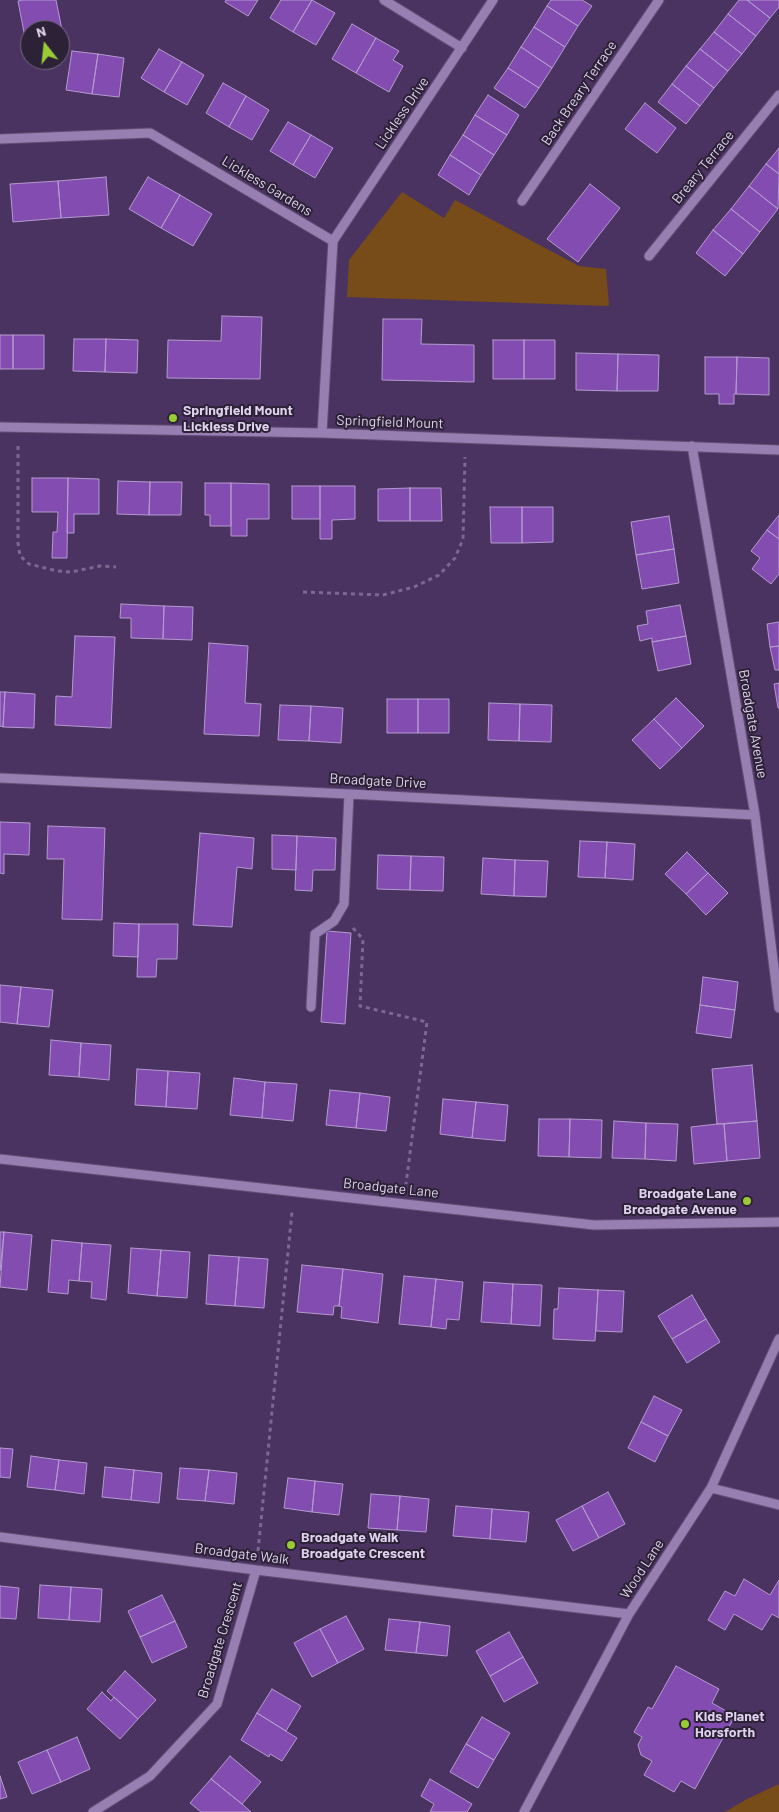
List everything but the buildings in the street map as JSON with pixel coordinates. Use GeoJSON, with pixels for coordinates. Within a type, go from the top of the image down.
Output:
{"type":"FeatureCollection","features":[{"type":"Feature","properties":{"kind":"street"},"geometry":{"type":"LineString","coordinates":[[384,0],[462,48]]}},
{"type":"Feature","properties":{"kind":"street","name":"Lickless Drive"},"geometry":{"type":"LineString","coordinates":[[333,241],[493,0]]}},
{"type":"Feature","properties":{"kind":"street","name":"Back Breary Terrace"},"geometry":{"type":"LineString","coordinates":[[522,201],[659,0]]}},
{"type":"Feature","properties":{"kind":"street","name":"Breary Terrace"},"geometry":{"type":"LineString","coordinates":[[649,256],[779,95]]}},
{"type":"Feature","properties":{"kind":"street","name":"Lickless Gardens"},"geometry":{"type":"LineString","coordinates":[[0,139],[150,133],[333,241]]}},
{"type":"Feature","properties":{"kind":"street"},"geometry":{"type":"LineString","coordinates":[[322,433],[333,241]]}},
{"type":"Feature","properties":{"kind":"street","name":"Springfield Mount"},"geometry":{"type":"LineString","coordinates":[[0,427],[322,433],[779,450]]}},
{"type":"Feature","properties":{"kind":"street","name":"Broadgate Avenue"},"geometry":{"type":"LineString","coordinates":[[692,446],[755,815],[779,1008]]}},
{"type":"Feature","properties":{"kind":"street","name":"Broadgate Drive"},"geometry":{"type":"LineString","coordinates":[[0,778],[755,815]]}},
{"type":"Feature","properties":{"kind":"street"},"geometry":{"type":"LineString","coordinates":[[311,1007],[315,934],[334,922],[344,904],[349,794]]}},
{"type":"Feature","properties":{"kind":"street","name":"Broadgate Lane"},"geometry":{"type":"LineString","coordinates":[[0,1159],[594,1225],[779,1222]]}},
{"type":"Feature","properties":{"kind":"street","name":"Wood Lane"},"geometry":{"type":"LineString","coordinates":[[524,1812],[629,1614],[712,1488],[779,1339]]}},
{"type":"Feature","properties":{"kind":"street"},"geometry":{"type":"LineString","coordinates":[[712,1488],[779,1505]]}},
{"type":"Feature","properties":{"kind":"street","name":"Broadgate Walk"},"geometry":{"type":"LineString","coordinates":[[0,1537],[256,1570],[629,1614]]}},
{"type":"Feature","properties":{"kind":"street","name":"Broadgate Crescent"},"geometry":{"type":"LineString","coordinates":[[93,1812],[150,1776],[217,1704],[256,1570]]}},
{"type":"Feature","properties":{"kind":"path"},"geometry":{"type":"LineString","coordinates":[[18,428],[18,542],[20,556],[29,564],[57,571],[71,572],[100,566],[116,567]]}},
{"type":"Feature","properties":{"kind":"path"},"geometry":{"type":"LineString","coordinates":[[303,592],[383,595],[414,586],[439,575],[455,558],[463,539],[465,438]]}},
{"type":"Feature","properties":{"kind":"path"},"geometry":{"type":"LineString","coordinates":[[339,913],[363,939],[360,1006],[426,1022],[403,1203]]}},
{"type":"Feature","properties":{"kind":"path"},"geometry":{"type":"LineString","coordinates":[[256,1570],[294,1191]]}},
{"type":"Feature","properties":{"kind":"shaded area"},"geometry":{"type":"Polygon","coordinates":[[[402,192],[444,218],[455,200],[579,266],[606,269],[609,306],[347,297],[349,260],[402,192]]]}},
{"type":"Feature","properties":{"kind":"shaded area"},"geometry":{"type":"Polygon","coordinates":[[[779,1784],[779,1812],[725,1812],[747,1799],[779,1784]]]}},
{"type":"Feature","properties":{"kind":"place","name":"Springfield Mount Lickless Drive"},"geometry":{"type":"Point","coordinates":[173,418]}},
{"type":"Feature","properties":{"kind":"place","name":"Broadgate Lane Broadgate Avenue"},"geometry":{"type":"Point","coordinates":[747,1201]}},
{"type":"Feature","properties":{"kind":"place","name":"Broadgate Walk Broadgate Crescent"},"geometry":{"type":"Point","coordinates":[291,1545]}},
{"type":"Feature","properties":{"kind":"place","name":"Kids Planet Horsforth"},"geometry":{"type":"Point","coordinates":[685,1724]}}]}
